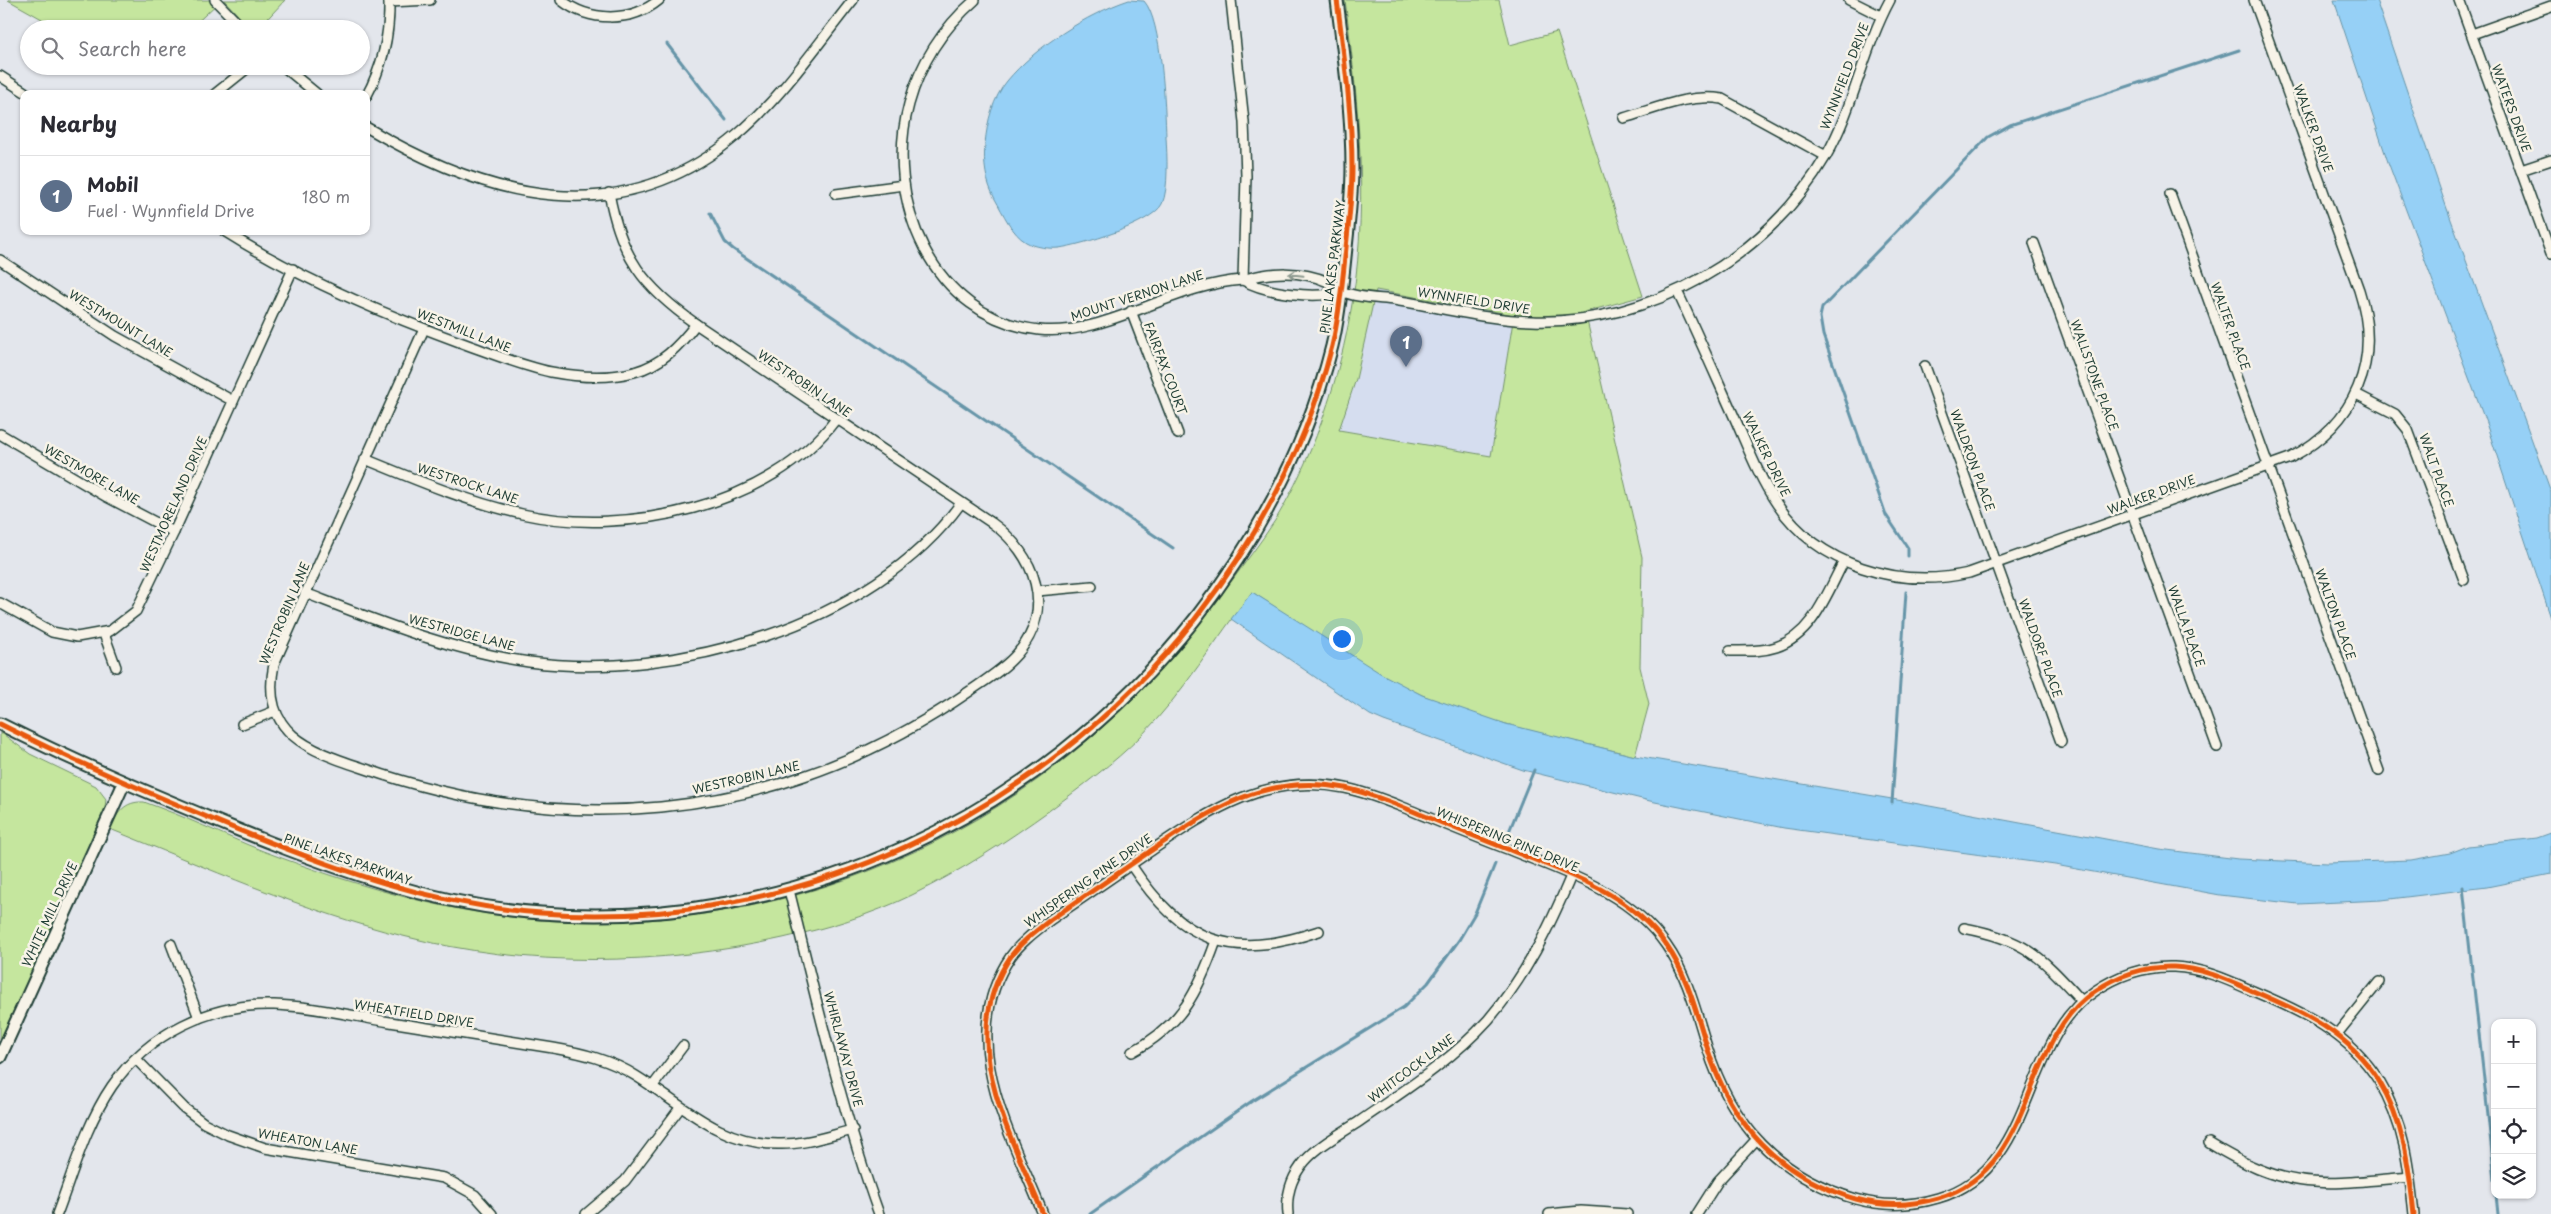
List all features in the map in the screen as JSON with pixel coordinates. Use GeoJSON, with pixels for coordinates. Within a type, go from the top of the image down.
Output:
{"type":"FeatureCollection","features":[{"type":"Feature","properties":{"kind":"street"},"geometry":{"type":"LineString","coordinates":[[215,0],[234,20]]}},
{"type":"Feature","properties":{"kind":"street"},"geometry":{"type":"LineString","coordinates":[[369,90],[382,60],[388,34],[389,1],[430,0]]}},
{"type":"Feature","properties":{"kind":"street"},"geometry":{"type":"LineString","coordinates":[[561,0],[577,10],[605,18],[631,15],[644,10],[659,0]]}},
{"type":"Feature","properties":{"kind":"street"},"geometry":{"type":"LineString","coordinates":[[370,129],[427,160],[493,186],[546,196],[578,196],[609,193],[642,185],[682,171],[729,141],[768,104],[852,0]]}},
{"type":"Feature","properties":{"kind":"street","name":"MOUNT VERNON LANE"},"geometry":{"type":"LineString","coordinates":[[975,0],[946,30],[931,52],[916,83],[904,127],[904,185],[914,227],[932,265],[953,290],[987,314],[1018,326],[1058,331],[1086,327],[1207,286],[1267,274],[1294,274],[1320,279],[1341,291]]}},
{"type":"Feature","properties":{"kind":"street"},"geometry":{"type":"LineString","coordinates":[[1231,0],[1244,122],[1246,176],[1243,280],[1257,288],[1269,291],[1322,296],[1341,291]]}},
{"type":"Feature","properties":{"kind":"street","name":"PINE LAKES PARKWAY"},"geometry":{"type":"LineString","coordinates":[[0,724],[124,783],[334,866],[417,893],[466,904],[558,914],[638,914],[698,908],[789,890],[892,854],[983,808],[1067,750],[1125,699],[1152,670],[1225,579],[1277,492],[1306,430],[1332,347],[1341,291],[1352,174],[1351,122],[1337,0]]}},
{"type":"Feature","properties":{"kind":"street"},"geometry":{"type":"LineString","coordinates":[[1849,0],[1881,16]]}},
{"type":"Feature","properties":{"kind":"street","name":"WYNNFIELD DRIVE"},"geometry":{"type":"LineString","coordinates":[[1341,291],[1504,319],[1542,321],[1583,319],[1614,313],[1677,291],[1720,267],[1764,233],[1796,198],[1826,156],[1846,112],[1869,43],[1890,0]]}},
{"type":"Feature","properties":{"kind":"street","name":"WALKER DRIVE"},"geometry":{"type":"LineString","coordinates":[[1677,291],[1756,466],[1776,503],[1803,533],[1844,561],[1884,574],[1928,579],[1969,573],[2269,466],[2301,452],[2323,436],[2339,420],[2356,394],[2368,345],[2366,317],[2362,299],[2254,0]]}},
{"type":"Feature","properties":{"kind":"street","name":"WATERS DRIVE"},"geometry":{"type":"LineString","coordinates":[[2459,0],[2551,254]]}},
{"type":"Feature","properties":{"kind":"street"},"geometry":{"type":"LineString","coordinates":[[2472,34],[2551,6]]}},
{"type":"Feature","properties":{"kind":"street"},"geometry":{"type":"LineString","coordinates":[[220,90],[239,75]]}},
{"type":"Feature","properties":{"kind":"street"},"geometry":{"type":"LineString","coordinates":[[294,75],[312,90]]}},
{"type":"Feature","properties":{"kind":"street"},"geometry":{"type":"LineString","coordinates":[[0,76],[22,90]]}},
{"type":"Feature","properties":{"kind":"street"},"geometry":{"type":"LineString","coordinates":[[1624,118],[1690,99],[1706,97],[1722,99],[1826,156]]}},
{"type":"Feature","properties":{"kind":"street"},"geometry":{"type":"LineString","coordinates":[[2521,170],[2551,160]]}},
{"type":"Feature","properties":{"kind":"street"},"geometry":{"type":"LineString","coordinates":[[836,194],[904,185]]}},
{"type":"Feature","properties":{"kind":"street","name":"WESTROBIN LANE"},"geometry":{"type":"LineString","coordinates":[[424,329],[274,664],[271,685],[275,711],[291,735],[311,749],[384,775],[450,794],[501,804],[563,810],[625,810],[688,803],[760,789],[804,777],[869,750],[928,719],[990,677],[1018,652],[1027,638],[1036,615],[1037,591],[1032,570],[1017,544],[1000,529],[696,324],[654,292],[635,268],[619,235],[609,193]]}},
{"type":"Feature","properties":{"kind":"street","name":"WALTER PLACE"},"geometry":{"type":"LineString","coordinates":[[2170,194],[2269,466]]}},
{"type":"Feature","properties":{"kind":"street","name":"WESTMILL LANE"},"geometry":{"type":"LineString","coordinates":[[231,235],[293,269],[424,329],[539,369],[573,376],[605,376],[636,372],[656,363],[675,349],[696,324]]}},
{"type":"Feature","properties":{"kind":"street","name":"WALLSTONE PLACE"},"geometry":{"type":"LineString","coordinates":[[2034,243],[2132,514]]}},
{"type":"Feature","properties":{"kind":"street","name":"WESTMOUNT LANE"},"geometry":{"type":"LineString","coordinates":[[0,260],[115,336],[233,401]]}},
{"type":"Feature","properties":{"kind":"street","name":"WESTMORELAND DRIVE"},"geometry":{"type":"LineString","coordinates":[[0,603],[58,634],[77,637],[104,634],[123,623],[136,611],[174,532],[293,269]]}},
{"type":"Feature","properties":{"kind":"street","name":"FAIRFAX COURT"},"geometry":{"type":"LineString","coordinates":[[1131,311],[1178,434]]}},
{"type":"Feature","properties":{"kind":"street","name":"WALDRON PLACE"},"geometry":{"type":"LineString","coordinates":[[1925,366],[1998,563]]}},
{"type":"Feature","properties":{"kind":"street","name":"WALT PLACE"},"geometry":{"type":"LineString","coordinates":[[2356,394],[2395,414],[2408,430],[2464,580]]}},
{"type":"Feature","properties":{"kind":"street","name":"WESTROCK LANE"},"geometry":{"type":"LineString","coordinates":[[365,459],[451,493],[524,515],[582,521],[627,520],[691,508],[749,487],[806,453],[836,419]]}},
{"type":"Feature","properties":{"kind":"street","name":"WESTMORE LANE"},"geometry":{"type":"LineString","coordinates":[[0,434],[106,497],[174,532]]}},
{"type":"Feature","properties":{"kind":"street","name":"WALTON PLACE"},"geometry":{"type":"LineString","coordinates":[[2269,466],[2379,771]]}},
{"type":"Feature","properties":{"kind":"street","name":"WESTRIDGE LANE"},"geometry":{"type":"LineString","coordinates":[[305,593],[404,630],[495,656],[583,666],[662,661],[762,638],[828,609],[866,588],[908,557],[940,529],[962,503]]}},
{"type":"Feature","properties":{"kind":"street","name":"WALLA PLACE"},"geometry":{"type":"LineString","coordinates":[[2132,514],[2217,747]]}},
{"type":"Feature","properties":{"kind":"street"},"geometry":{"type":"LineString","coordinates":[[1730,652],[1775,648],[1797,635],[1817,612],[1844,561]]}},
{"type":"Feature","properties":{"kind":"street","name":"WALDORF PLACE"},"geometry":{"type":"LineString","coordinates":[[1998,563],[2061,742]]}},
{"type":"Feature","properties":{"kind":"street"},"geometry":{"type":"LineString","coordinates":[[1037,591],[1092,586]]}},
{"type":"Feature","properties":{"kind":"street"},"geometry":{"type":"LineString","coordinates":[[104,634],[116,667]]}},
{"type":"Feature","properties":{"kind":"street"},"geometry":{"type":"LineString","coordinates":[[242,724],[275,711]]}},
{"type":"Feature","properties":{"kind":"street","name":"WHITE MILL DRIVE"},"geometry":{"type":"LineString","coordinates":[[0,1057],[124,783]]}},
{"type":"Feature","properties":{"kind":"street","name":"WHISPERING PINE DRIVE"},"geometry":{"type":"LineString","coordinates":[[1043,1214],[990,1075],[986,1040],[989,1008],[1005,966],[1029,936],[1207,813],[1227,803],[1277,787],[1310,784],[1342,787],[1370,794],[1571,876],[1620,900],[1645,921],[1666,945],[1688,986],[1720,1083],[1738,1115],[1756,1140],[1793,1170],[1831,1190],[1858,1200],[1880,1204],[1903,1204],[1946,1195],[1965,1186],[1982,1172],[2005,1147],[2019,1121],[2056,1031],[2082,1000],[2106,984],[2133,973],[2158,967],[2184,968],[2220,977],[2287,1005],[2337,1034],[2368,1066],[2391,1103],[2403,1135],[2414,1214]]}},
{"type":"Feature","properties":{"kind":"street"},"geometry":{"type":"LineString","coordinates":[[1131,865],[1151,894],[1169,914],[1188,927],[1216,941],[1243,945],[1272,944],[1319,931]]}},
{"type":"Feature","properties":{"kind":"street","name":"WHITCOCK LANE"},"geometry":{"type":"LineString","coordinates":[[1288,1214],[1288,1195],[1292,1182],[1309,1157],[1434,1070],[1488,1020],[1514,988],[1535,955],[1571,876]]}},
{"type":"Feature","properties":{"kind":"street","name":"WHIRLAWAY DRIVE"},"geometry":{"type":"LineString","coordinates":[[789,890],[853,1130],[879,1214]]}},
{"type":"Feature","properties":{"kind":"street"},"geometry":{"type":"LineString","coordinates":[[1964,928],[1996,936],[2033,951],[2082,1000]]}},
{"type":"Feature","properties":{"kind":"street"},"geometry":{"type":"LineString","coordinates":[[1132,1052],[1168,1028],[1184,1010],[1199,987],[1216,941]]}},
{"type":"Feature","properties":{"kind":"street"},"geometry":{"type":"LineString","coordinates":[[171,944],[199,1018]]}},
{"type":"Feature","properties":{"kind":"street"},"geometry":{"type":"LineString","coordinates":[[2337,1034],[2379,982]]}},
{"type":"Feature","properties":{"kind":"street","name":"WHEATFIELD DRIVE"},"geometry":{"type":"LineString","coordinates":[[57,1214],[97,1111],[111,1087],[136,1060],[158,1040],[199,1018],[253,1006],[301,1008],[574,1052],[616,1065],[723,1134],[759,1143],[790,1144],[853,1130]]}},
{"type":"Feature","properties":{"kind":"street"},"geometry":{"type":"LineString","coordinates":[[652,1087],[684,1046]]}},
{"type":"Feature","properties":{"kind":"street","name":"WHEATON LANE"},"geometry":{"type":"LineString","coordinates":[[136,1060],[184,1108],[204,1123],[228,1135],[265,1148],[444,1178],[475,1195],[492,1214]]}},
{"type":"Feature","properties":{"kind":"street"},"geometry":{"type":"LineString","coordinates":[[586,1214],[625,1181],[680,1108]]}},
{"type":"Feature","properties":{"kind":"street"},"geometry":{"type":"LineString","coordinates":[[1697,1214],[1715,1185],[1756,1140]]}},
{"type":"Feature","properties":{"kind":"street"},"geometry":{"type":"LineString","coordinates":[[2209,1143],[2255,1169],[2302,1182],[2333,1184],[2410,1177]]}},
{"type":"Feature","properties":{"kind":"street"},"geometry":{"type":"LineString","coordinates":[[1549,1214],[1581,1211],[1627,1214]]}},
{"type":"Feature","properties":{"kind":"shaded area"},"geometry":{"type":"Polygon","coordinates":[[[1376,289],[1514,315],[1491,456],[1339,430],[1356,379],[1376,289]]]}},
{"type":"Feature","properties":{"kind":"green space"},"geometry":{"type":"Polygon","coordinates":[[[8,0],[221,0],[200,20],[44,20],[8,0]]]}},
{"type":"Feature","properties":{"kind":"green space"},"geometry":{"type":"Polygon","coordinates":[[[224,0],[285,0],[266,20],[243,20],[224,0]]]}},
{"type":"Feature","properties":{"kind":"green space"},"geometry":{"type":"Polygon","coordinates":[[[1345,0],[1499,0],[1510,45],[1557,32],[1643,296],[1585,312],[1642,557],[1640,667],[1649,704],[1635,756],[1500,722],[1422,695],[1356,660],[1252,592],[1157,719],[1120,756],[1050,810],[983,855],[912,895],[881,909],[849,920],[783,938],[688,954],[641,958],[593,960],[498,954],[450,946],[366,926],[255,887],[110,829],[122,809],[137,802],[144,802],[263,851],[371,888],[408,898],[482,913],[519,918],[557,921],[658,919],[755,905],[848,879],[936,841],[1019,793],[1095,734],[1165,665],[1228,586],[1276,519],[1301,472],[1311,448],[1330,398],[1344,347],[1355,281],[1359,241],[1361,201],[1358,120],[1345,0]],[[1376,290],[1356,379],[1339,430],[1491,456],[1514,315],[1376,290]]]}},
{"type":"Feature","properties":{"kind":"green space"},"geometry":{"type":"Polygon","coordinates":[[[0,732],[30,754],[96,786],[106,799],[105,808],[99,822],[0,1041],[0,732]]]}},
{"type":"Feature","properties":{"kind":"water"},"geometry":{"type":"Polygon","coordinates":[[[1129,0],[1144,1],[1150,11],[1159,44],[1167,162],[1166,190],[1162,204],[1156,212],[1131,226],[1083,243],[1059,248],[1030,244],[1016,234],[1008,223],[992,193],[987,179],[984,159],[985,144],[987,127],[994,103],[1007,81],[1047,44],[1079,23],[1129,0]]]}},
{"type":"Feature","properties":{"kind":"water"},"geometry":{"type":"Polygon","coordinates":[[[2334,0],[2376,0],[2446,206],[2551,492],[2551,618],[2486,423],[2388,162],[2334,0]]]}},
{"type":"Feature","properties":{"kind":"water"},"geometry":{"type":"Polygon","coordinates":[[[1252,592],[1380,673],[1422,695],[1506,724],[1635,756],[1892,799],[2159,849],[2238,859],[2328,863],[2411,860],[2450,853],[2468,846],[2537,838],[2551,833],[2551,874],[2487,887],[2382,900],[2298,904],[2220,895],[2055,865],[1784,828],[1650,801],[1523,770],[1370,715],[1231,619],[1252,592]]]}},
{"type":"Feature","properties":{"kind":"waterway"},"geometry":{"type":"LineString","coordinates":[[667,44],[726,120]]}},
{"type":"Feature","properties":{"kind":"waterway"},"geometry":{"type":"LineString","coordinates":[[1908,556],[1908,548],[1886,515],[1823,335],[1820,317],[1822,308],[1988,137],[2010,125],[2239,50]]}},
{"type":"Feature","properties":{"kind":"waterway"},"geometry":{"type":"LineString","coordinates":[[710,213],[725,242],[733,249],[1173,548]]}},
{"type":"Feature","properties":{"kind":"waterway"},"geometry":{"type":"LineString","coordinates":[[1892,803],[1906,592]]}},
{"type":"Feature","properties":{"kind":"waterway"},"geometry":{"type":"LineString","coordinates":[[1508,834],[1534,770]]}},
{"type":"Feature","properties":{"kind":"waterway"},"geometry":{"type":"LineString","coordinates":[[1090,1214],[1252,1101],[1404,1007],[1428,983],[1459,940],[1475,913],[1495,864]]}},
{"type":"Feature","properties":{"kind":"waterway"},"geometry":{"type":"LineString","coordinates":[[2463,887],[2492,1154]]}},
{"type":"Feature","properties":{"kind":"waterway"},"geometry":{"type":"LineString","coordinates":[[2496,1199],[2498,1214]]}},
{"type":"Feature","properties":{"kind":"cycle path"},"geometry":{"type":"LineString","coordinates":[[0,724],[87,766],[176,804],[274,844],[348,871],[423,894],[500,909],[541,913],[635,914],[728,903],[818,881],[904,847],[986,804],[1063,751],[1132,689],[1195,619],[1218,588],[1259,523],[1278,490],[1294,455],[1322,383],[1332,346],[1340,302],[1350,213],[1351,126],[1337,0]]}},
{"type":"Feature","properties":{"kind":"cycle path"},"geometry":{"type":"LineString","coordinates":[[1043,1214],[1004,1119],[994,1086],[988,1053],[987,1020],[995,988],[1011,956],[1024,941],[1050,920],[1172,837],[1217,809],[1265,790],[1290,785],[1316,784],[1354,790],[1398,805],[1574,876],[1595,886],[1634,911],[1651,927],[1674,957],[1691,994],[1717,1075],[1729,1100],[1744,1123],[1780,1161],[1828,1189],[1866,1202],[1897,1204],[1918,1203],[1938,1198],[1971,1183],[1994,1160],[2012,1133],[2053,1041],[2071,1013],[2095,991],[2113,980],[2143,970],[2174,967],[2215,975],[2290,1007],[2324,1026],[2354,1050],[2379,1081],[2394,1112],[2404,1145],[2414,1214]]}},
{"type":"Feature","properties":{"kind":"place","name":"Mobil"},"geometry":{"type":"Point","coordinates":[1406,367]}}]}
